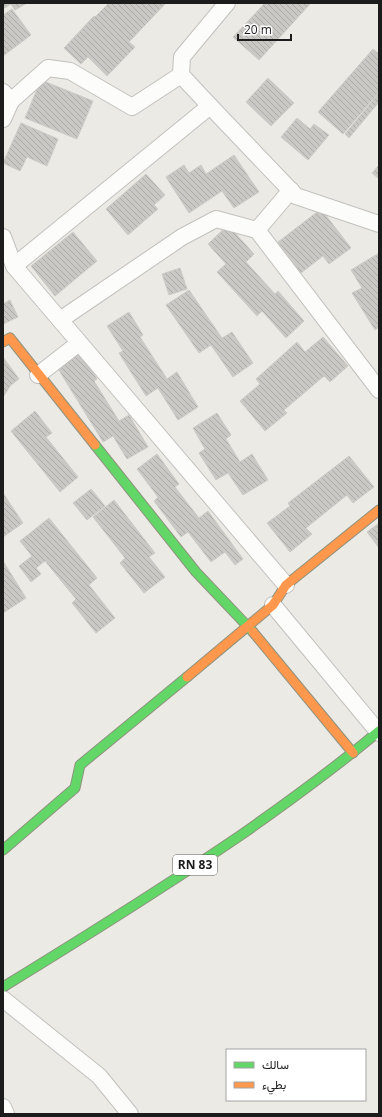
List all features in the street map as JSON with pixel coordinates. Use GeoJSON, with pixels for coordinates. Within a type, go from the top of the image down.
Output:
{"type":"FeatureCollection","features":[{"type":"Feature","properties":{"kind":"street"},"geometry":{"type":"LineString","coordinates":[[223,4],[182,56],[181,75],[296,196],[379,224]]}},
{"type":"Feature","properties":{"kind":"street"},"geometry":{"type":"LineString","coordinates":[[3,119],[7,96],[48,68],[70,71],[132,107],[181,75]]}},
{"type":"Feature","properties":{"kind":"street"},"geometry":{"type":"LineString","coordinates":[[14,266],[210,106]]}},
{"type":"Feature","properties":{"kind":"street"},"geometry":{"type":"LineString","coordinates":[[257,230],[291,190]]}},
{"type":"Feature","properties":{"kind":"street"},"geometry":{"type":"LineString","coordinates":[[60,320],[182,237],[216,219],[257,230],[379,390]]}},
{"type":"Feature","properties":{"kind":"street"},"geometry":{"type":"LineString","coordinates":[[3,237],[14,266],[286,585]]}},
{"type":"Feature","properties":{"kind":"street"},"geometry":{"type":"LineString","coordinates":[[3,342],[10,338],[196,572],[248,626],[353,753]]}},
{"type":"Feature","properties":{"kind":"street"},"geometry":{"type":"LineString","coordinates":[[38,375],[79,343]]}},
{"type":"Feature","properties":{"kind":"street"},"geometry":{"type":"LineString","coordinates":[[3,850],[75,788],[80,765],[273,605],[286,585],[379,510]]}},
{"type":"Feature","properties":{"kind":"street"},"geometry":{"type":"LineString","coordinates":[[273,605],[379,732]]}},
{"type":"Feature","properties":{"kind":"street","name":"RN 83"},"geometry":{"type":"LineString","coordinates":[[3,987],[169,883],[270,815],[379,732]]}},
{"type":"Feature","properties":{"kind":"street"},"geometry":{"type":"LineString","coordinates":[[3,999],[99,1076],[130,1114]]}},
{"type":"Feature","properties":{"kind":"street"},"geometry":{"type":"LineString","coordinates":[[3,1107],[6,1114]]}},
{"type":"Feature","properties":{"kind":"building"},"geometry":{"type":"Polygon","coordinates":[[[3,3],[27,3],[15,10],[11,4],[3,9],[3,3]]]}},
{"type":"Feature","properties":{"kind":"building"},"geometry":{"type":"Polygon","coordinates":[[[109,3],[166,3],[129,42],[135,47],[107,76],[88,57],[81,64],[64,48],[94,16],[95,17],[109,3]]]}},
{"type":"Feature","properties":{"kind":"building"},"geometry":{"type":"Polygon","coordinates":[[[265,3],[311,3],[259,60],[233,37],[265,3]]]}},
{"type":"Feature","properties":{"kind":"building"},"geometry":{"type":"Polygon","coordinates":[[[12,9],[31,35],[3,56],[3,15],[12,9]]]}},
{"type":"Feature","properties":{"kind":"building"},"geometry":{"type":"Polygon","coordinates":[[[373,49],[379,54],[379,92],[343,134],[318,112],[373,49]]]}},
{"type":"Feature","properties":{"kind":"building"},"geometry":{"type":"Polygon","coordinates":[[[268,78],[294,103],[271,126],[246,102],[268,78]]]}},
{"type":"Feature","properties":{"kind":"building"},"geometry":{"type":"Polygon","coordinates":[[[41,80],[93,101],[77,139],[25,118],[41,80]]]}},
{"type":"Feature","properties":{"kind":"building"},"geometry":{"type":"Polygon","coordinates":[[[379,93],[379,102],[349,138],[345,134],[379,93]]]}},
{"type":"Feature","properties":{"kind":"building"},"geometry":{"type":"Polygon","coordinates":[[[297,118],[310,129],[314,124],[329,135],[308,160],[281,137],[297,118]]]}},
{"type":"Feature","properties":{"kind":"building"},"geometry":{"type":"Polygon","coordinates":[[[21,123],[58,139],[47,166],[27,157],[20,171],[3,163],[21,123]]]}},
{"type":"Feature","properties":{"kind":"building"},"geometry":{"type":"Polygon","coordinates":[[[234,155],[259,192],[234,208],[222,191],[189,213],[166,177],[184,165],[189,173],[201,165],[206,174],[234,155]]]}},
{"type":"Feature","properties":{"kind":"building"},"geometry":{"type":"Polygon","coordinates":[[[379,165],[379,179],[372,173],[379,165]]]}},
{"type":"Feature","properties":{"kind":"building"},"geometry":{"type":"Polygon","coordinates":[[[146,174],[165,195],[154,205],[158,209],[128,235],[106,209],[146,174]]]}},
{"type":"Feature","properties":{"kind":"building"},"geometry":{"type":"Polygon","coordinates":[[[321,209],[351,248],[329,264],[323,256],[301,273],[278,242],[321,209]]]}},
{"type":"Feature","properties":{"kind":"building"},"geometry":{"type":"Polygon","coordinates":[[[228,225],[254,254],[246,262],[275,294],[278,291],[304,321],[286,338],[262,311],[257,316],[217,272],[226,264],[208,244],[228,225]]]}},
{"type":"Feature","properties":{"kind":"building"},"geometry":{"type":"Polygon","coordinates":[[[73,232],[97,261],[55,296],[31,266],[73,232]]]}},
{"type":"Feature","properties":{"kind":"building"},"geometry":{"type":"Polygon","coordinates":[[[379,253],[379,327],[375,330],[352,293],[362,288],[351,270],[379,253]]]}},
{"type":"Feature","properties":{"kind":"building"},"geometry":{"type":"Polygon","coordinates":[[[180,268],[187,289],[169,295],[162,274],[180,268]]]}},
{"type":"Feature","properties":{"kind":"building"},"geometry":{"type":"Polygon","coordinates":[[[189,290],[222,338],[232,332],[253,363],[233,377],[211,345],[199,353],[166,305],[189,290]]]}},
{"type":"Feature","properties":{"kind":"building"},"geometry":{"type":"Polygon","coordinates":[[[10,300],[18,317],[3,324],[3,304],[10,300]]]}},
{"type":"Feature","properties":{"kind":"building"},"geometry":{"type":"Polygon","coordinates":[[[129,312],[143,335],[140,337],[167,379],[177,372],[198,407],[178,420],[158,388],[146,396],[119,353],[123,351],[107,326],[129,312]]]}},
{"type":"Feature","properties":{"kind":"building"},"geometry":{"type":"Polygon","coordinates":[[[323,337],[348,366],[330,382],[324,376],[284,410],[287,413],[265,431],[240,401],[260,384],[256,379],[297,342],[305,352],[323,337]]]}},
{"type":"Feature","properties":{"kind":"building"},"geometry":{"type":"Polygon","coordinates":[[[81,352],[97,379],[94,381],[119,421],[129,415],[148,447],[127,459],[113,436],[103,442],[57,367],[81,352]]]}},
{"type":"Feature","properties":{"kind":"building"},"geometry":{"type":"Polygon","coordinates":[[[3,357],[19,379],[11,385],[3,397],[3,357]]]}},
{"type":"Feature","properties":{"kind":"building"},"geometry":{"type":"Polygon","coordinates":[[[35,411],[52,433],[46,437],[78,477],[60,492],[11,431],[35,411]]]}},
{"type":"Feature","properties":{"kind":"building"},"geometry":{"type":"Polygon","coordinates":[[[217,413],[231,435],[226,439],[240,462],[252,454],[268,480],[243,495],[228,473],[216,480],[199,453],[205,449],[193,428],[217,413]]]}},
{"type":"Feature","properties":{"kind":"building"},"geometry":{"type":"Polygon","coordinates":[[[157,454],[179,484],[175,487],[199,518],[208,511],[243,559],[235,565],[225,552],[211,562],[188,532],[181,537],[154,501],[158,497],[137,469],[157,454]]]}},
{"type":"Feature","properties":{"kind":"building"},"geometry":{"type":"Polygon","coordinates":[[[349,456],[374,487],[353,503],[347,495],[306,528],[312,534],[290,552],[267,523],[290,506],[288,503],[349,456]]]}},
{"type":"Feature","properties":{"kind":"building"},"geometry":{"type":"Polygon","coordinates":[[[91,489],[105,506],[87,520],[73,503],[91,489]]]}},
{"type":"Feature","properties":{"kind":"building"},"geometry":{"type":"Polygon","coordinates":[[[3,493],[23,523],[3,537],[3,493]]]}},
{"type":"Feature","properties":{"kind":"building"},"geometry":{"type":"Polygon","coordinates":[[[114,500],[155,553],[149,557],[165,577],[144,593],[120,563],[125,558],[93,517],[114,500]]]}},
{"type":"Feature","properties":{"kind":"building"},"geometry":{"type":"Polygon","coordinates":[[[49,518],[97,578],[89,585],[115,618],[96,633],[72,603],[76,599],[45,561],[36,568],[41,574],[31,582],[19,566],[32,556],[20,541],[49,518]]]}},
{"type":"Feature","properties":{"kind":"building"},"geometry":{"type":"Polygon","coordinates":[[[379,523],[379,548],[367,532],[379,523]]]}},
{"type":"Feature","properties":{"kind":"building"},"geometry":{"type":"Polygon","coordinates":[[[3,561],[26,598],[3,613],[3,561]]]}},
{"type":"Feature","properties":{"kind":"traffic: fast"},"geometry":{"type":"LineString","coordinates":[[95,445],[196,572],[253,632]]}},
{"type":"Feature","properties":{"kind":"traffic: fast"},"geometry":{"type":"LineString","coordinates":[[3,850],[75,788],[80,765],[187,677]]}},
{"type":"Feature","properties":{"kind":"traffic: fast"},"geometry":{"type":"LineString","coordinates":[[3,987],[123,912],[241,835],[311,784],[379,731]]}},
{"type":"Feature","properties":{"kind":"traffic: slow"},"geometry":{"type":"LineString","coordinates":[[3,342],[10,338],[95,445]]}},
{"type":"Feature","properties":{"kind":"traffic: slow"},"geometry":{"type":"LineString","coordinates":[[187,677],[273,605],[286,585],[379,510]]}},
{"type":"Feature","properties":{"kind":"traffic: slow"},"geometry":{"type":"LineString","coordinates":[[253,632],[353,753]]}}]}
